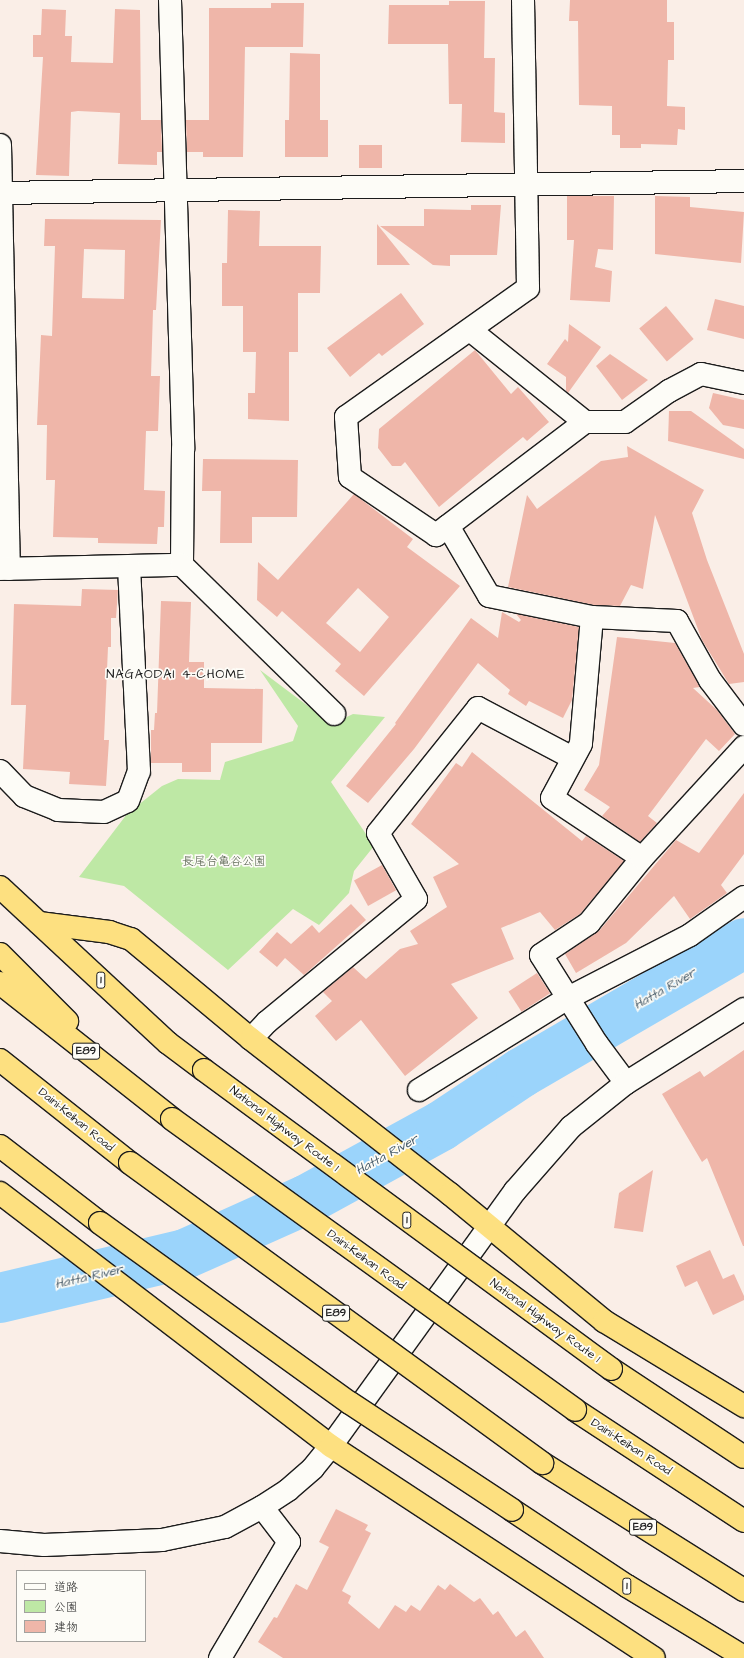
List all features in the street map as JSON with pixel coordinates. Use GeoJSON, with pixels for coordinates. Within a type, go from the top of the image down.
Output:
{"type":"FeatureCollection","features":[{"type":"Feature","properties":{"kind":"highway","name":"National Highway Route 1"},"geometry":{"type":"LineString","coordinates":[[0,887],[168,1043],[611,1369],[744,1457]]}},
{"type":"Feature","properties":{"kind":"highway"},"geometry":{"type":"LineString","coordinates":[[39,923],[109,932],[131,939],[251,1039],[450,1194],[604,1321],[744,1406]]}},
{"type":"Feature","properties":{"kind":"highway"},"geometry":{"type":"LineString","coordinates":[[0,954],[139,1094]]}},
{"type":"Feature","properties":{"kind":"highway","name":"Daini-Keihan Road"},"geometry":{"type":"LineString","coordinates":[[0,983],[172,1119],[575,1410],[744,1521]]}},
{"type":"Feature","properties":{"kind":"highway","name":"Daini-Keihan Road"},"geometry":{"type":"LineString","coordinates":[[0,1060],[130,1163],[542,1463],[744,1590]]}},
{"type":"Feature","properties":{"kind":"highway"},"geometry":{"type":"LineString","coordinates":[[0,1070],[98,1139]]}},
{"type":"Feature","properties":{"kind":"highway","name":"1"},"geometry":{"type":"LineString","coordinates":[[0,1146],[100,1223],[350,1403],[627,1586],[744,1657]]}},
{"type":"Feature","properties":{"kind":"highway"},"geometry":{"type":"LineString","coordinates":[[0,1193],[332,1446],[654,1658]]}},
{"type":"Feature","properties":{"kind":"street"},"geometry":{"type":"LineString","coordinates":[[170,0],[174,191],[183,449],[182,565],[334,714]]}},
{"type":"Feature","properties":{"kind":"street"},"geometry":{"type":"LineString","coordinates":[[523,0],[528,184],[528,288],[346,417],[350,477],[436,535],[585,422],[625,422],[669,391],[701,374],[744,383]]}},
{"type":"Feature","properties":{"kind":"street"},"geometry":{"type":"LineString","coordinates":[[0,145],[4,569],[182,565]]}},
{"type":"Feature","properties":{"kind":"street"},"geometry":{"type":"LineString","coordinates":[[1,193],[744,181]]}},
{"type":"Feature","properties":{"kind":"street"},"geometry":{"type":"LineString","coordinates":[[470,330],[585,422]]}},
{"type":"Feature","properties":{"kind":"street"},"geometry":{"type":"LineString","coordinates":[[448,526],[489,596],[592,617],[677,621],[710,680],[744,725]]}},
{"type":"Feature","properties":{"kind":"street"},"geometry":{"type":"LineString","coordinates":[[0,771],[24,796],[58,810],[104,812],[128,801],[139,771],[129,567]]}},
{"type":"Feature","properties":{"kind":"street"},"geometry":{"type":"LineString","coordinates":[[592,617],[581,744],[552,798],[642,858]]}},
{"type":"Feature","properties":{"kind":"street"},"geometry":{"type":"LineString","coordinates":[[251,1039],[267,1022],[416,899],[378,833],[478,708],[573,758]]}},
{"type":"Feature","properties":{"kind":"street"},"geometry":{"type":"LineString","coordinates":[[626,1083],[597,1044],[541,955],[589,923],[642,858],[744,746]]}},
{"type":"Feature","properties":{"kind":"street"},"geometry":{"type":"LineString","coordinates":[[419,1090],[573,1006],[690,936],[744,897]]}},
{"type":"Feature","properties":{"kind":"street"},"geometry":{"type":"LineString","coordinates":[[0,1540],[44,1545],[162,1540],[225,1527],[262,1507],[313,1468],[332,1446],[515,1191],[571,1127],[626,1083],[744,1009]]}},
{"type":"Feature","properties":{"kind":"street"},"geometry":{"type":"LineString","coordinates":[[220,1658],[289,1542],[262,1507]]}},
{"type":"Feature","properties":{"kind":"green space","name":"長尾台亀谷公園"},"geometry":{"type":"Polygon","coordinates":[[[260,670],[332,724],[353,714],[385,717],[331,782],[374,846],[354,871],[349,893],[319,925],[293,909],[228,970],[124,886],[79,877],[127,814],[162,786],[178,779],[220,780],[225,762],[293,741],[298,726],[260,670]]]}},
{"type":"Feature","properties":{"kind":"building"},"geometry":{"type":"Polygon","coordinates":[[[570,0],[667,0],[667,22],[674,22],[674,60],[668,60],[667,106],[685,107],[685,130],[678,129],[677,145],[641,144],[641,148],[620,148],[620,135],[612,135],[612,106],[579,105],[578,21],[569,21],[570,0]]]}},
{"type":"Feature","properties":{"kind":"building"},"geometry":{"type":"Polygon","coordinates":[[[449,1],[485,1],[484,58],[495,58],[494,112],[505,113],[505,143],[461,142],[462,104],[449,104],[448,44],[388,44],[389,5],[449,5],[449,1]]]}},
{"type":"Feature","properties":{"kind":"building"},"geometry":{"type":"Polygon","coordinates":[[[271,3],[304,3],[303,47],[245,47],[243,157],[203,157],[203,152],[187,152],[186,120],[209,120],[209,8],[271,8],[271,3]]]}},
{"type":"Feature","properties":{"kind":"building"},"geometry":{"type":"Polygon","coordinates":[[[42,9],[66,10],[65,36],[72,36],[71,62],[113,63],[115,9],[140,10],[141,120],[161,120],[162,152],[157,152],[157,165],[118,164],[120,113],[78,111],[71,112],[69,176],[36,175],[43,57],[33,57],[33,35],[41,35],[42,9]]]}},
{"type":"Feature","properties":{"kind":"building"},"geometry":{"type":"Polygon","coordinates":[[[290,53],[320,54],[320,120],[328,120],[328,157],[285,157],[285,120],[289,120],[290,53]]]}},
{"type":"Feature","properties":{"kind":"building"},"geometry":{"type":"Polygon","coordinates":[[[359,145],[382,145],[382,168],[359,168],[359,145]]]}},
{"type":"Feature","properties":{"kind":"building"},"geometry":{"type":"Polygon","coordinates":[[[567,196],[614,196],[613,250],[598,249],[595,267],[612,271],[610,302],[570,300],[574,240],[567,240],[567,196]]]}},
{"type":"Feature","properties":{"kind":"building"},"geometry":{"type":"Polygon","coordinates":[[[655,196],[690,197],[690,207],[744,212],[741,263],[655,254],[655,196]]]}},
{"type":"Feature","properties":{"kind":"building"},"geometry":{"type":"Polygon","coordinates":[[[471,205],[501,205],[497,255],[450,255],[450,266],[433,265],[380,226],[424,226],[424,209],[471,210],[471,205]]]}},
{"type":"Feature","properties":{"kind":"building"},"geometry":{"type":"Polygon","coordinates":[[[228,210],[260,211],[259,246],[321,246],[320,293],[298,293],[298,352],[289,352],[289,421],[248,419],[248,393],[255,393],[256,352],[243,352],[243,306],[222,306],[222,263],[227,263],[228,210]]]}},
{"type":"Feature","properties":{"kind":"building"},"geometry":{"type":"Polygon","coordinates":[[[45,219],[161,220],[156,310],[153,310],[151,376],[160,376],[158,431],[146,431],[144,490],[165,491],[164,527],[158,527],[157,544],[98,543],[98,538],[53,537],[55,480],[46,480],[47,425],[37,425],[41,335],[52,336],[55,246],[44,246],[45,219]],[[84,249],[82,298],[124,299],[125,250],[84,249]]]}},
{"type":"Feature","properties":{"kind":"building"},"geometry":{"type":"Polygon","coordinates":[[[377,224],[410,265],[377,265],[377,224]]]}},
{"type":"Feature","properties":{"kind":"building"},"geometry":{"type":"Polygon","coordinates":[[[401,293],[424,324],[382,356],[379,353],[350,377],[327,348],[401,293]]]}},
{"type":"Feature","properties":{"kind":"building"},"geometry":{"type":"Polygon","coordinates":[[[715,299],[744,306],[744,339],[707,330],[715,299]]]}},
{"type":"Feature","properties":{"kind":"building"},"geometry":{"type":"Polygon","coordinates":[[[666,306],[694,339],[667,361],[639,328],[666,306]]]}},
{"type":"Feature","properties":{"kind":"building"},"geometry":{"type":"Polygon","coordinates":[[[569,324],[601,347],[568,393],[566,391],[566,377],[547,364],[565,339],[568,342],[569,324]]]}},
{"type":"Feature","properties":{"kind":"building"},"geometry":{"type":"Polygon","coordinates":[[[475,350],[511,394],[518,387],[549,422],[527,441],[523,437],[439,507],[405,462],[401,466],[392,466],[378,448],[379,429],[475,350]]]}},
{"type":"Feature","properties":{"kind":"building"},"geometry":{"type":"Polygon","coordinates":[[[610,354],[648,380],[622,400],[596,366],[610,354]]]}},
{"type":"Feature","properties":{"kind":"building"},"geometry":{"type":"Polygon","coordinates":[[[713,393],[744,400],[744,429],[723,425],[709,408],[713,393]]]}},
{"type":"Feature","properties":{"kind":"building"},"geometry":{"type":"Polygon","coordinates":[[[669,411],[691,411],[744,449],[744,459],[668,441],[669,411]]]}},
{"type":"Feature","properties":{"kind":"building"},"geometry":{"type":"Polygon","coordinates":[[[627,446],[704,490],[692,513],[707,560],[744,654],[744,682],[729,684],[702,640],[655,515],[643,589],[631,585],[620,606],[594,605],[508,587],[527,495],[537,509],[601,461],[628,457],[627,446]]]}},
{"type":"Feature","properties":{"kind":"building"},"geometry":{"type":"Polygon","coordinates":[[[203,459],[298,460],[297,517],[252,517],[252,543],[220,543],[221,491],[202,491],[203,459]]]}},
{"type":"Feature","properties":{"kind":"building"},"geometry":{"type":"Polygon","coordinates":[[[354,494],[413,539],[407,547],[460,586],[364,696],[335,671],[341,664],[282,611],[277,617],[257,600],[258,562],[278,580],[354,494]],[[358,588],[326,623],[360,652],[389,617],[358,588]]]}},
{"type":"Feature","properties":{"kind":"building"},"geometry":{"type":"Polygon","coordinates":[[[82,589],[118,590],[116,618],[111,618],[111,647],[108,647],[104,740],[109,740],[106,786],[69,784],[70,772],[23,769],[26,705],[11,705],[14,604],[81,606],[82,589]]]}},
{"type":"Feature","properties":{"kind":"building"},"geometry":{"type":"Polygon","coordinates":[[[161,601],[191,602],[189,662],[204,662],[204,688],[263,689],[262,743],[211,743],[211,772],[182,772],[182,763],[151,763],[151,730],[154,730],[155,713],[157,713],[161,601]]]}},
{"type":"Feature","properties":{"kind":"building"},"geometry":{"type":"Polygon","coordinates":[[[502,612],[519,622],[521,620],[516,614],[579,627],[572,700],[563,718],[529,701],[526,706],[508,694],[510,690],[478,663],[414,749],[368,803],[346,786],[396,724],[395,723],[471,618],[498,638],[502,612]]]}},
{"type":"Feature","properties":{"kind":"building"},"geometry":{"type":"Polygon","coordinates":[[[617,637],[675,643],[700,687],[693,688],[717,710],[735,734],[719,751],[706,739],[648,816],[657,823],[640,842],[602,816],[610,807],[584,790],[599,765],[617,637]]]}},
{"type":"Feature","properties":{"kind":"building"},"geometry":{"type":"Polygon","coordinates":[[[472,752],[582,841],[586,836],[624,861],[580,914],[555,930],[540,912],[501,928],[514,959],[451,984],[478,1018],[405,1076],[361,1020],[336,1041],[315,1016],[332,1001],[323,992],[353,967],[366,979],[400,949],[418,944],[410,931],[447,907],[433,877],[459,864],[411,824],[456,763],[462,767],[472,752]]]}},
{"type":"Feature","properties":{"kind":"building"},"geometry":{"type":"Polygon","coordinates":[[[744,793],[744,854],[721,885],[727,893],[690,919],[674,896],[626,943],[576,973],[565,954],[599,931],[676,840],[699,853],[744,793]]]}},
{"type":"Feature","properties":{"kind":"building"},"geometry":{"type":"Polygon","coordinates":[[[382,865],[396,890],[368,906],[354,881],[382,865]]]}},
{"type":"Feature","properties":{"kind":"building"},"geometry":{"type":"Polygon","coordinates":[[[351,904],[366,920],[304,975],[285,958],[277,967],[259,952],[277,932],[291,944],[312,925],[319,933],[351,904]]]}},
{"type":"Feature","properties":{"kind":"building"},"geometry":{"type":"Polygon","coordinates":[[[537,973],[550,993],[522,1012],[508,992],[537,973]]]}},
{"type":"Feature","properties":{"kind":"building"},"geometry":{"type":"Polygon","coordinates":[[[744,1050],[743,1246],[707,1158],[702,1162],[662,1094],[700,1071],[704,1077],[744,1050]]]}},
{"type":"Feature","properties":{"kind":"building"},"geometry":{"type":"Polygon","coordinates":[[[653,1170],[643,1232],[614,1228],[619,1193],[653,1170]]]}},
{"type":"Feature","properties":{"kind":"building"},"geometry":{"type":"Polygon","coordinates":[[[710,1250],[723,1279],[734,1274],[744,1296],[744,1300],[713,1315],[697,1281],[685,1287],[676,1266],[710,1250]]]}},
{"type":"Feature","properties":{"kind":"building"},"geometry":{"type":"Polygon","coordinates":[[[336,1509],[368,1525],[365,1530],[371,1533],[342,1591],[351,1596],[348,1603],[379,1629],[395,1605],[406,1612],[411,1605],[420,1611],[438,1585],[445,1590],[450,1584],[474,1602],[480,1598],[493,1615],[498,1611],[516,1637],[525,1630],[544,1658],[283,1658],[258,1642],[274,1617],[277,1618],[296,1584],[307,1590],[329,1547],[319,1542],[336,1509]]]}},
{"type":"Feature","properties":{"kind":"waterway","name":"Hatta River"},"geometry":{"type":"LineString","coordinates":[[0,1298],[185,1254],[306,1200],[441,1126],[521,1073],[744,943]]}},
{"type":"Feature","properties":{"kind":"district","name":"NAGAODAI 4-CHOME"},"geometry":{"type":"Point","coordinates":[176,674]}}]}
